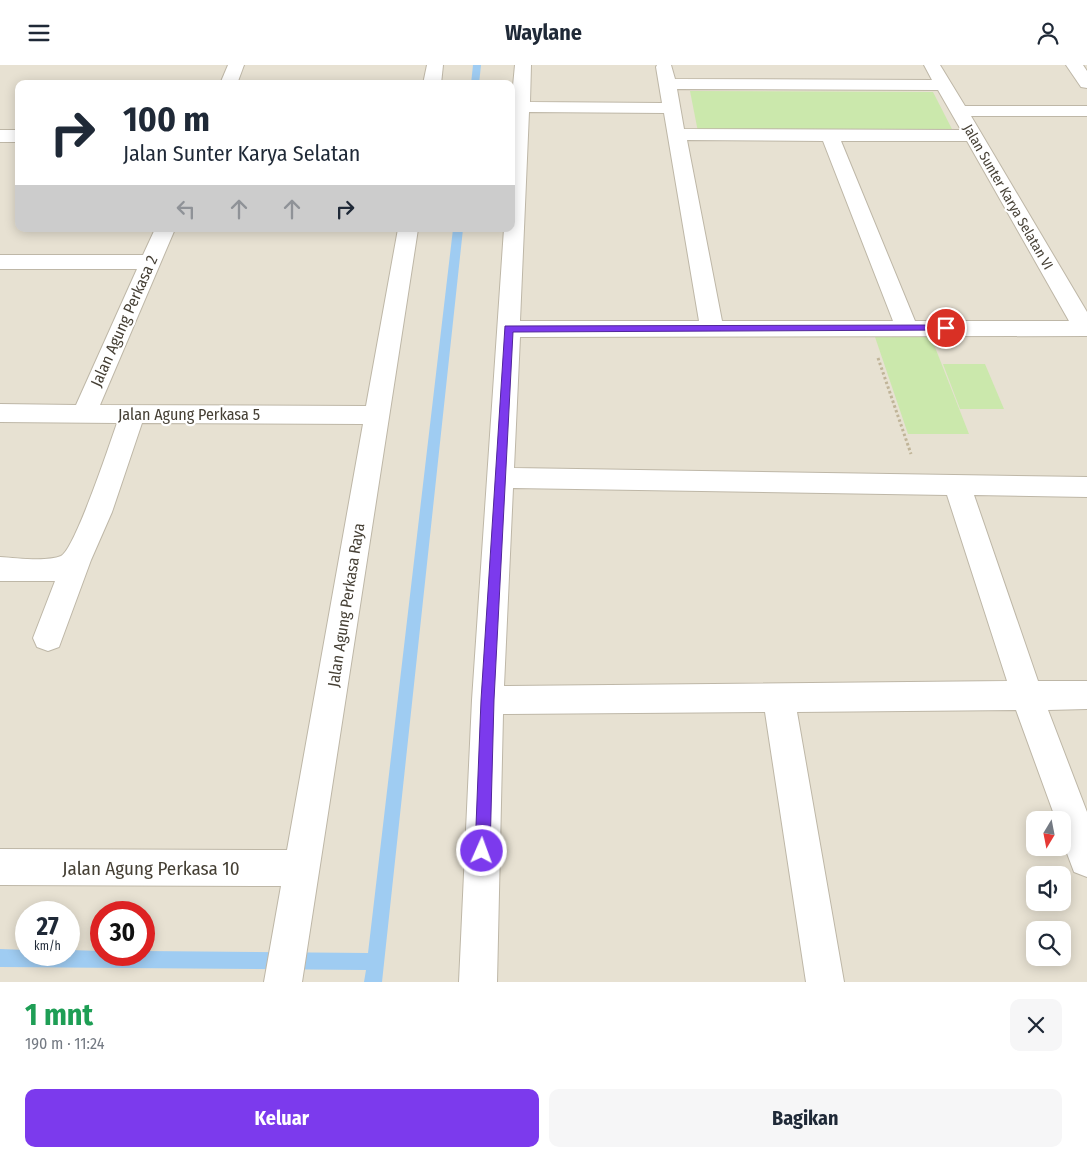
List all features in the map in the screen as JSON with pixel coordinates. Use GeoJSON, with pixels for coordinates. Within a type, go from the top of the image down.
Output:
{"type":"FeatureCollection","features":[{"type":"Feature","properties":{"kind":"street"},"geometry":{"type":"LineString","coordinates":[[230,80],[236,65]]}},
{"type":"Feature","properties":{"kind":"street"},"geometry":{"type":"LineString","coordinates":[[433,80],[435,65]]}},
{"type":"Feature","properties":{"kind":"street"},"geometry":{"type":"LineString","coordinates":[[515,208],[523,65]]}},
{"type":"Feature","properties":{"kind":"street"},"geometry":{"type":"LineString","coordinates":[[805,65],[812,84]]}},
{"type":"Feature","properties":{"kind":"street","name":"Jalan Sunter Karya Selatan VI"},"geometry":{"type":"LineString","coordinates":[[932,65],[1086,328]]}},
{"type":"Feature","properties":{"kind":"street"},"geometry":{"type":"LineString","coordinates":[[1074,65],[1087,83]]}},
{"type":"Feature","properties":{"kind":"street"},"geometry":{"type":"LineString","coordinates":[[712,329],[665,74],[812,84],[943,85]]}},
{"type":"Feature","properties":{"kind":"street"},"geometry":{"type":"LineString","coordinates":[[520,107],[672,108]]}},
{"type":"Feature","properties":{"kind":"street"},"geometry":{"type":"LineString","coordinates":[[959,111],[1087,111]]}},
{"type":"Feature","properties":{"kind":"street"},"geometry":{"type":"LineString","coordinates":[[677,134],[973,136]]}},
{"type":"Feature","properties":{"kind":"street"},"geometry":{"type":"LineString","coordinates":[[830,135],[907,328]]}},
{"type":"Feature","properties":{"kind":"street"},"geometry":{"type":"LineString","coordinates":[[0,136],[15,136]]}},
{"type":"Feature","properties":{"kind":"street","name":"Jalan Agung Perkasa 2"},"geometry":{"type":"LineString","coordinates":[[84,414],[164,232]]}},
{"type":"Feature","properties":{"kind":"street","name":"Jalan Agung Perkasa Raya"},"geometry":{"type":"LineString","coordinates":[[283,982],[408,232]]}},
{"type":"Feature","properties":{"kind":"street"},"geometry":{"type":"LineString","coordinates":[[478,982],[488,700],[514,232]]}},
{"type":"Feature","properties":{"kind":"street"},"geometry":{"type":"LineString","coordinates":[[0,261],[150,262]]}},
{"type":"Feature","properties":{"kind":"street"},"geometry":{"type":"LineString","coordinates":[[509,329],[1086,328]]}},
{"type":"Feature","properties":{"kind":"street","name":"Jalan Agung Perkasa 5"},"geometry":{"type":"LineString","coordinates":[[0,413],[378,415]]}},
{"type":"Feature","properties":{"kind":"street"},"geometry":{"type":"LineString","coordinates":[[48,638],[77,560],[98,512],[133,414]]}},
{"type":"Feature","properties":{"kind":"street"},"geometry":{"type":"LineString","coordinates":[[500,479],[1087,487]]}},
{"type":"Feature","properties":{"kind":"street"},"geometry":{"type":"LineString","coordinates":[[957,486],[1027,695],[1087,859]]}},
{"type":"Feature","properties":{"kind":"street"},"geometry":{"type":"LineString","coordinates":[[0,569],[49,570],[66,567],[77,560]]}},
{"type":"Feature","properties":{"kind":"street"},"geometry":{"type":"LineString","coordinates":[[488,700],[1087,695]]}},
{"type":"Feature","properties":{"kind":"street"},"geometry":{"type":"LineString","coordinates":[[780,697],[825,982]]}},
{"type":"Feature","properties":{"kind":"street","name":"Jalan Agung Perkasa 10"},"geometry":{"type":"LineString","coordinates":[[0,867],[302,868]]}},
{"type":"Feature","properties":{"kind":"path"},"geometry":{"type":"LineString","coordinates":[[868,328],[921,485]]}},
{"type":"Feature","properties":{"kind":"shaded area"},"geometry":{"type":"Polygon","coordinates":[[[0,65],[1087,65],[1087,982],[0,982],[0,65]]]}},
{"type":"Feature","properties":{"kind":"green space"},"geometry":{"type":"Polygon","coordinates":[[[690,91],[933,92],[954,133],[698,132],[690,91]]]}},
{"type":"Feature","properties":{"kind":"green space"},"geometry":{"type":"Polygon","coordinates":[[[875,337],[931,337],[969,434],[908,434],[875,337]]]}},
{"type":"Feature","properties":{"kind":"green space"},"geometry":{"type":"Polygon","coordinates":[[[943,364],[985,364],[1004,409],[960,409],[943,364]]]}},
{"type":"Feature","properties":{"kind":"waterway"},"geometry":{"type":"LineString","coordinates":[[475,80],[477,65]]}},
{"type":"Feature","properties":{"kind":"waterway"},"geometry":{"type":"LineString","coordinates":[[373,982],[458,232]]}},
{"type":"Feature","properties":{"kind":"waterway"},"geometry":{"type":"LineString","coordinates":[[0,958],[375,962]]}},
{"type":"Feature","properties":{"kind":"route"},"geometry":{"type":"LineString","coordinates":[[482,851],[488,700],[509,329],[946,328]]}}]}
